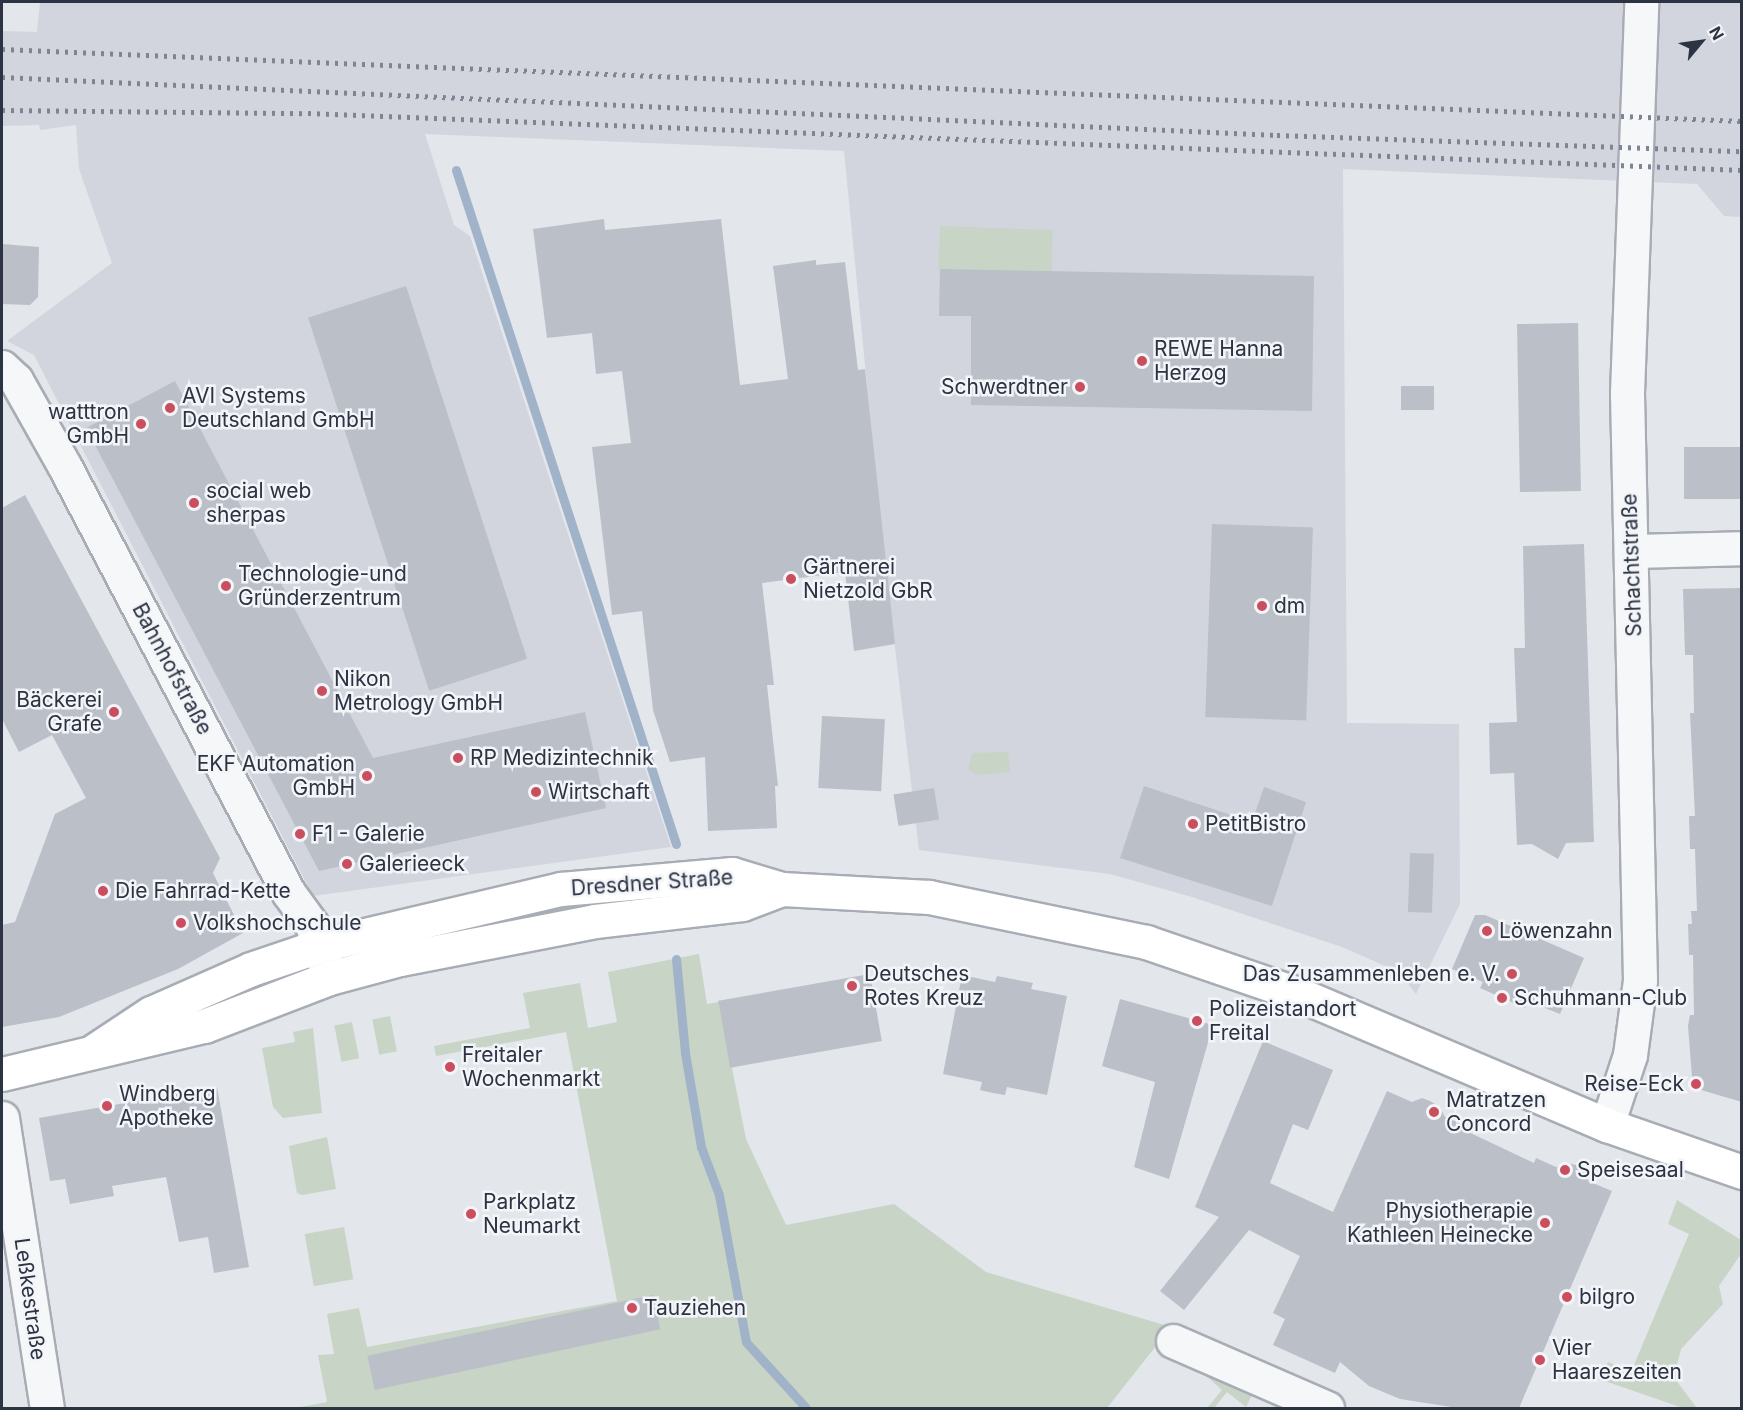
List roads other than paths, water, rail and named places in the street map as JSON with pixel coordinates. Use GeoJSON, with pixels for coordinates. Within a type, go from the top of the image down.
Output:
{"type":"FeatureCollection","features":[{"type":"Feature","properties":{"kind":"street","name":"Schachtstraße"},"geometry":{"type":"LineString","coordinates":[[1607,1125],[1620,1095],[1640,1002],[1628,294],[1641,2]]}},
{"type":"Feature","properties":{"kind":"street","name":"Bahnhofstraße"},"geometry":{"type":"LineString","coordinates":[[2,367],[16,380],[30,401],[288,892],[322,945],[329,978]]}},
{"type":"Feature","properties":{"kind":"street"},"geometry":{"type":"LineString","coordinates":[[1631,551],[1742,548]]}},
{"type":"Feature","properties":{"kind":"street","name":"Dresdner Straße"},"geometry":{"type":"LineString","coordinates":[[95,1050],[151,1013],[251,969],[322,945],[561,889],[732,874],[782,888]]}},
{"type":"Feature","properties":{"kind":"street"},"geometry":{"type":"LineString","coordinates":[[782,888],[929,897],[1137,940],[1298,994],[1607,1125],[1742,1172]]}},
{"type":"Feature","properties":{"kind":"street","name":"Dresdner Straße"},"geometry":{"type":"LineString","coordinates":[[95,1050],[204,1026],[329,978],[475,942],[595,921],[742,904],[782,888]]}},
{"type":"Feature","properties":{"kind":"street"},"geometry":{"type":"LineString","coordinates":[[2,1074],[95,1050]]}},
{"type":"Feature","properties":{"kind":"street","name":"Leßkestraße"},"geometry":{"type":"LineString","coordinates":[[2,1118],[46,1408]]}},
{"type":"Feature","properties":{"kind":"street"},"geometry":{"type":"LineString","coordinates":[[1173,1341],[1327,1408]]}},
{"type":"Feature","properties":{"kind":"waterway"},"geometry":{"type":"LineString","coordinates":[[456,170],[676,844]]}},
{"type":"Feature","properties":{"kind":"waterway"},"geometry":{"type":"LineString","coordinates":[[676,959],[685,1053],[701,1147],[719,1195],[746,1342],[806,1408]]}},
{"type":"Feature","properties":{"kind":"railway"},"geometry":{"type":"LineString","coordinates":[[2,49],[1742,121]]}},
{"type":"Feature","properties":{"kind":"railway"},"geometry":{"type":"LineString","coordinates":[[2,77],[1277,135],[1742,151]]}},
{"type":"Feature","properties":{"kind":"railway"},"geometry":{"type":"LineString","coordinates":[[2,110],[308,113],[1742,170]]}},
{"type":"Feature","properties":{"kind":"place","name":"REWE Hanna Herzog"},"geometry":{"type":"Point","coordinates":[1142,361]}},
{"type":"Feature","properties":{"kind":"place","name":"Schwerdtner"},"geometry":{"type":"Point","coordinates":[1080,387]}},
{"type":"Feature","properties":{"kind":"place","name":"AVI Systems Deutschland GmbH"},"geometry":{"type":"Point","coordinates":[170,408]}},
{"type":"Feature","properties":{"kind":"place","name":"watttron GmbH"},"geometry":{"type":"Point","coordinates":[141,424]}},
{"type":"Feature","properties":{"kind":"place","name":"social web sherpas"},"geometry":{"type":"Point","coordinates":[194,503]}},
{"type":"Feature","properties":{"kind":"place","name":"Gärtnerei Nietzold GbR"},"geometry":{"type":"Point","coordinates":[791,579]}},
{"type":"Feature","properties":{"kind":"place","name":"Technologie-und Gründerzentrum"},"geometry":{"type":"Point","coordinates":[226,586]}},
{"type":"Feature","properties":{"kind":"place","name":"dm"},"geometry":{"type":"Point","coordinates":[1262,606]}},
{"type":"Feature","properties":{"kind":"place","name":"Nikon Metrology GmbH"},"geometry":{"type":"Point","coordinates":[322,691]}},
{"type":"Feature","properties":{"kind":"place","name":"Bäckerei Grafe"},"geometry":{"type":"Point","coordinates":[114,712]}},
{"type":"Feature","properties":{"kind":"place","name":"RP Medizintechnik"},"geometry":{"type":"Point","coordinates":[458,758]}},
{"type":"Feature","properties":{"kind":"place","name":"EKF Automation GmbH"},"geometry":{"type":"Point","coordinates":[367,776]}},
{"type":"Feature","properties":{"kind":"place","name":"Wirtschaft"},"geometry":{"type":"Point","coordinates":[536,792]}},
{"type":"Feature","properties":{"kind":"place","name":"PetitBistro"},"geometry":{"type":"Point","coordinates":[1193,824]}},
{"type":"Feature","properties":{"kind":"place","name":"F1 - Galerie"},"geometry":{"type":"Point","coordinates":[300,834]}},
{"type":"Feature","properties":{"kind":"place","name":"Galerieeck"},"geometry":{"type":"Point","coordinates":[347,864]}},
{"type":"Feature","properties":{"kind":"place","name":"Die Fahrrad-Kette"},"geometry":{"type":"Point","coordinates":[103,891]}},
{"type":"Feature","properties":{"kind":"place","name":"Volkshochschule"},"geometry":{"type":"Point","coordinates":[181,923]}},
{"type":"Feature","properties":{"kind":"place","name":"Löwenzahn"},"geometry":{"type":"Point","coordinates":[1487,931]}},
{"type":"Feature","properties":{"kind":"place","name":"Das Zusammenleben e. V."},"geometry":{"type":"Point","coordinates":[1512,974]}},
{"type":"Feature","properties":{"kind":"place","name":"Deutsches Rotes Kreuz"},"geometry":{"type":"Point","coordinates":[852,986]}},
{"type":"Feature","properties":{"kind":"place","name":"Schuhmann-Club"},"geometry":{"type":"Point","coordinates":[1502,998]}},
{"type":"Feature","properties":{"kind":"place","name":"Polizeistandort Freital"},"geometry":{"type":"Point","coordinates":[1197,1021]}},
{"type":"Feature","properties":{"kind":"place","name":"Freitaler Wochenmarkt"},"geometry":{"type":"Point","coordinates":[450,1067]}},
{"type":"Feature","properties":{"kind":"place","name":"Reise-Eck"},"geometry":{"type":"Point","coordinates":[1696,1084]}},
{"type":"Feature","properties":{"kind":"place","name":"Windberg Apotheke"},"geometry":{"type":"Point","coordinates":[107,1106]}},
{"type":"Feature","properties":{"kind":"place","name":"Matratzen Concord"},"geometry":{"type":"Point","coordinates":[1434,1112]}},
{"type":"Feature","properties":{"kind":"place","name":"Speisesaal"},"geometry":{"type":"Point","coordinates":[1565,1170]}},
{"type":"Feature","properties":{"kind":"place","name":"Parkplatz Neumarkt"},"geometry":{"type":"Point","coordinates":[471,1214]}},
{"type":"Feature","properties":{"kind":"place","name":"Physiotherapie Kathleen Heinecke"},"geometry":{"type":"Point","coordinates":[1545,1223]}},
{"type":"Feature","properties":{"kind":"place","name":"bilgro"},"geometry":{"type":"Point","coordinates":[1567,1297]}},
{"type":"Feature","properties":{"kind":"place","name":"Tauziehen"},"geometry":{"type":"Point","coordinates":[632,1308]}},
{"type":"Feature","properties":{"kind":"place","name":"Vier Haareszeiten"},"geometry":{"type":"Point","coordinates":[1540,1360]}}]}
